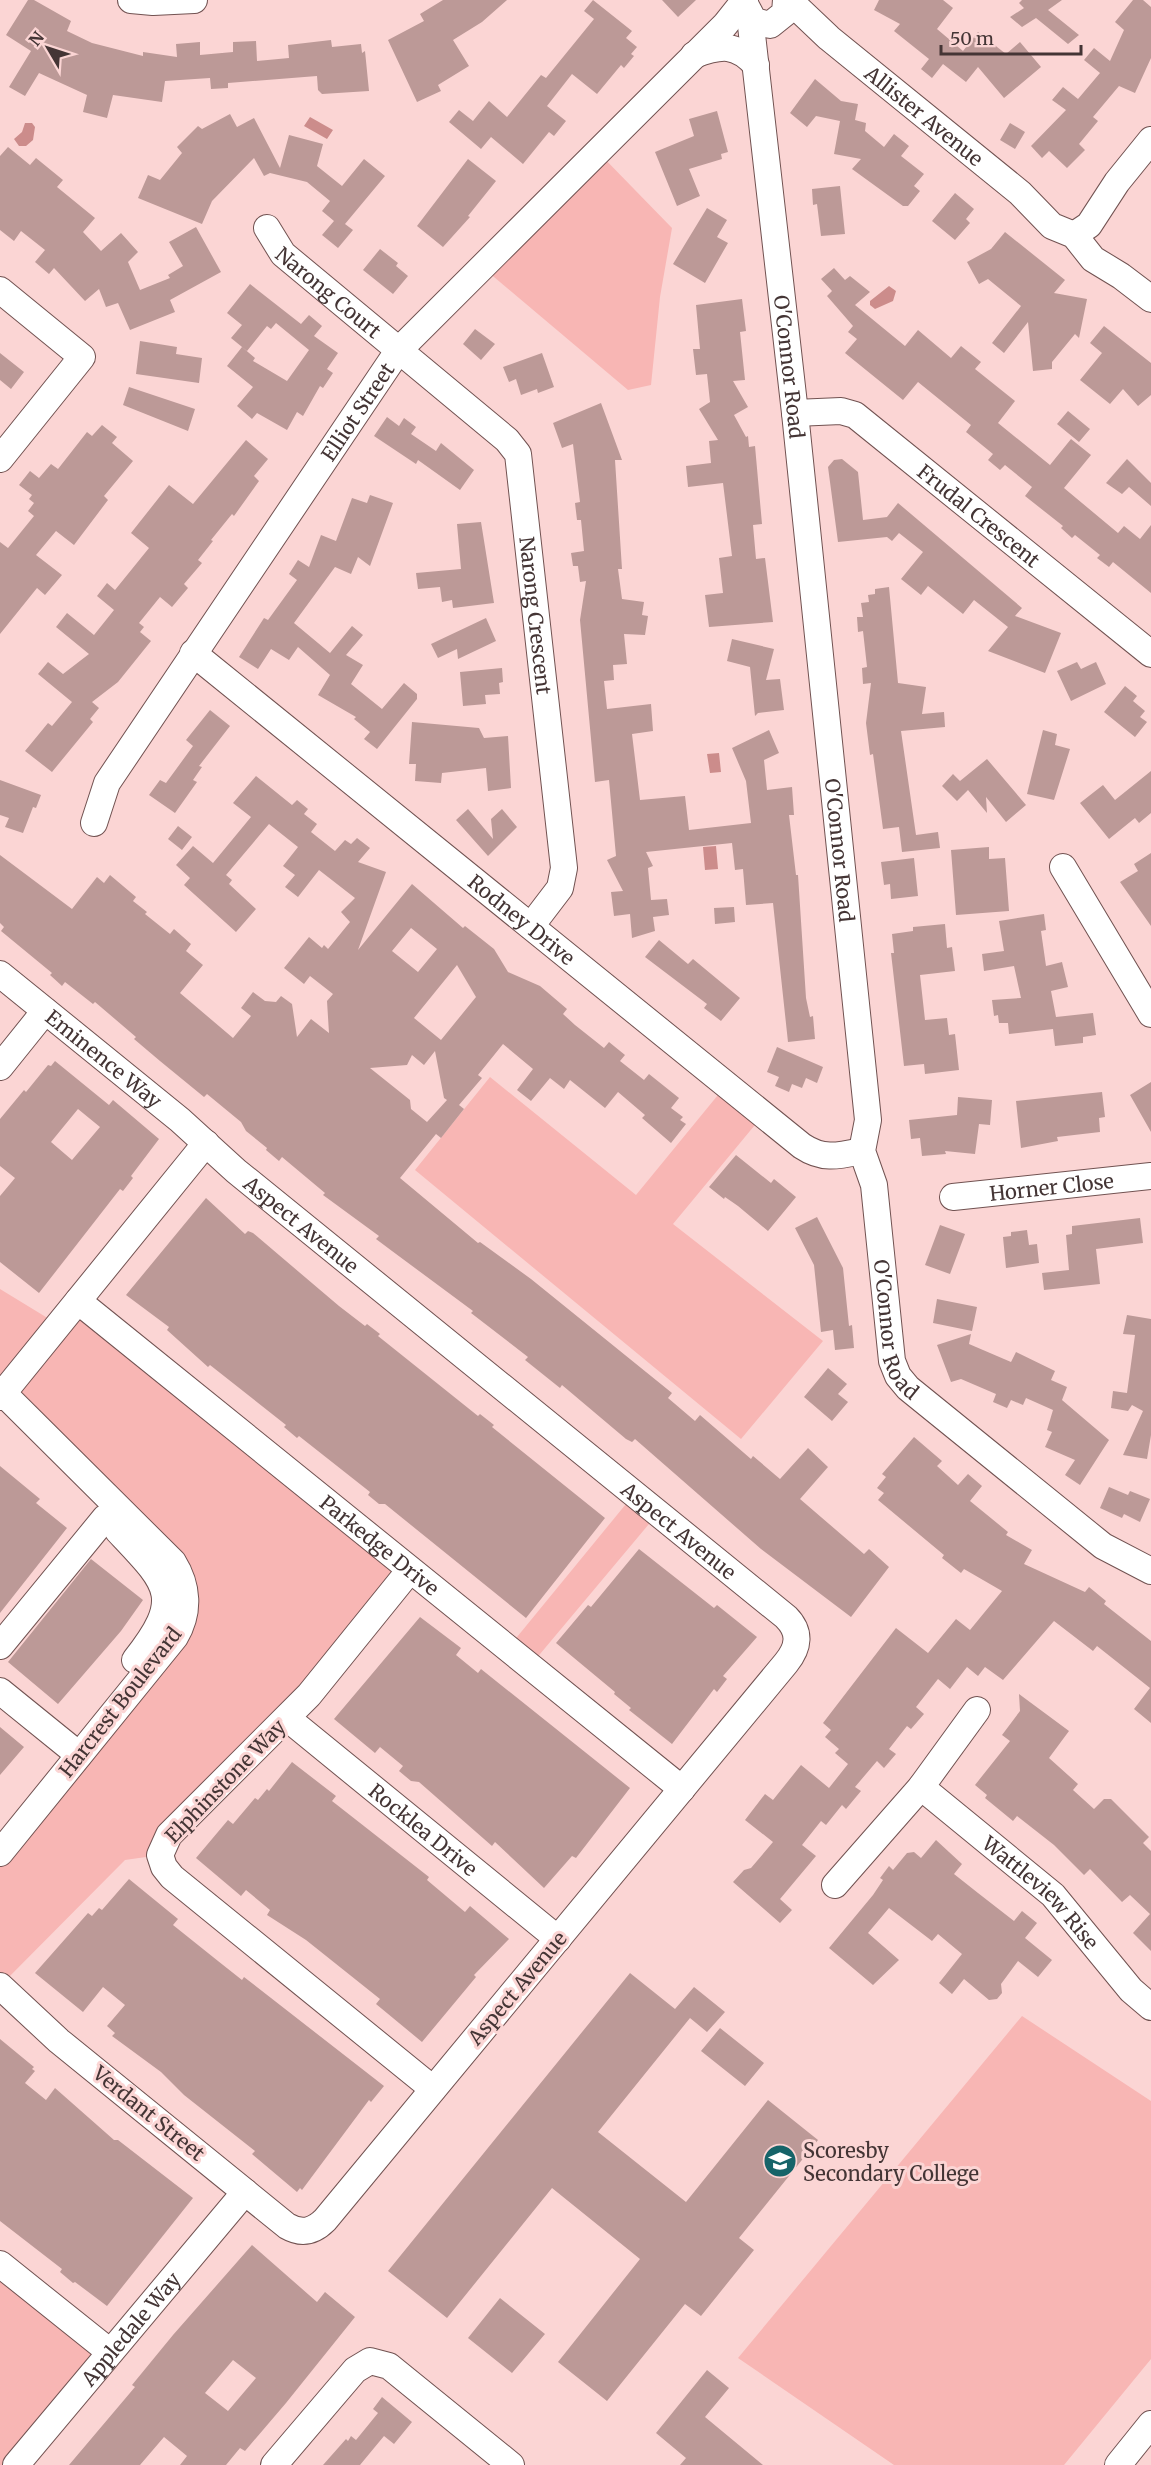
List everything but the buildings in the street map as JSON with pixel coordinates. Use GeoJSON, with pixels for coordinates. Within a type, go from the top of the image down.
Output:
{"type":"FeatureCollection","features":[{"type":"Feature","properties":{"kind":"street"},"geometry":{"type":"LineString","coordinates":[[131,0],[153,2],[194,0]]}},
{"type":"Feature","properties":{"kind":"street"},"geometry":{"type":"LineString","coordinates":[[694,55],[715,48],[729,48],[742,52],[755,61],[766,9]]}},
{"type":"Feature","properties":{"kind":"street","name":"Allister Avenue"},"geometry":{"type":"LineString","coordinates":[[766,9],[829,38],[1020,193],[1052,226],[1079,229],[1093,259],[1121,276],[1151,300]]}},
{"type":"Feature","properties":{"kind":"street","name":"Elliot Street"},"geometry":{"type":"LineString","coordinates":[[94,823],[107,783],[398,351],[725,25],[766,9]]}},
{"type":"Feature","properties":{"kind":"street","name":"O'Connor Road"},"geometry":{"type":"LineString","coordinates":[[755,61],[795,412],[868,1120],[862,1151],[874,1185],[892,1361],[898,1376],[908,1388],[1103,1546],[1126,1573],[1151,1584]]}},
{"type":"Feature","properties":{"kind":"street"},"geometry":{"type":"LineString","coordinates":[[1079,229],[1151,140]]}},
{"type":"Feature","properties":{"kind":"street","name":"Narong Court"},"geometry":{"type":"LineString","coordinates":[[267,228],[283,254],[398,351]]}},
{"type":"Feature","properties":{"kind":"street"},"geometry":{"type":"LineString","coordinates":[[0,290],[82,357],[0,459]]}},
{"type":"Feature","properties":{"kind":"street","name":"Narong Crescent"},"geometry":{"type":"LineString","coordinates":[[398,351],[507,440],[521,462],[564,868],[560,888],[531,926]]}},
{"type":"Feature","properties":{"kind":"street","name":"Frudal Crescent"},"geometry":{"type":"LineString","coordinates":[[795,412],[841,411],[855,415],[1151,654]]}},
{"type":"Feature","properties":{"kind":"street","name":"Rodney Drive"},"geometry":{"type":"LineString","coordinates":[[194,653],[809,1150],[831,1157],[862,1151]]}},
{"type":"Feature","properties":{"kind":"street"},"geometry":{"type":"LineString","coordinates":[[1063,867],[1151,1014]]}},
{"type":"Feature","properties":{"kind":"street","name":"Eminence Way"},"geometry":{"type":"LineString","coordinates":[[0,974],[206,1143]]}},
{"type":"Feature","properties":{"kind":"street"},"geometry":{"type":"LineString","coordinates":[[0,1067],[45,1011]]}},
{"type":"Feature","properties":{"kind":"street"},"geometry":{"type":"LineString","coordinates":[[1,1398],[206,1143]]}},
{"type":"Feature","properties":{"kind":"street","name":"Aspect Avenue"},"geometry":{"type":"LineString","coordinates":[[206,1143],[236,1172],[660,1513],[792,1623],[797,1635],[791,1657],[558,1939],[325,2220],[314,2229],[303,2231]]}},
{"type":"Feature","properties":{"kind":"street","name":"Horner Close"},"geometry":{"type":"LineString","coordinates":[[953,1197],[1151,1176]]}},
{"type":"Feature","properties":{"kind":"street","name":"Parkedge Drive"},"geometry":{"type":"LineString","coordinates":[[78,1301],[682,1789]]}},
{"type":"Feature","properties":{"kind":"street","name":"Harcrest Boulevard"},"geometry":{"type":"LineString","coordinates":[[0,1853],[152,1639],[161,1624],[166,1609],[166,1594],[160,1579],[1,1398]]}},
{"type":"Feature","properties":{"kind":"street","name":"Harcrest Boulevard"},"geometry":{"type":"LineString","coordinates":[[0,1825],[73,1750],[175,1637],[186,1613],[184,1583],[167,1555],[1,1398]]}},
{"type":"Feature","properties":{"kind":"street"},"geometry":{"type":"LineString","coordinates":[[0,1646],[105,1518]]}},
{"type":"Feature","properties":{"kind":"street","name":"O'Connor Road"},"geometry":{"type":"LineString","coordinates":[[1103,1546],[1151,1571]]}},
{"type":"Feature","properties":{"kind":"street","name":"Elphinstone Way"},"geometry":{"type":"LineString","coordinates":[[410,1570],[287,1718],[169,1835],[160,1853],[164,1867],[172,1876],[433,2089]]}},
{"type":"Feature","properties":{"kind":"street"},"geometry":{"type":"LineString","coordinates":[[0,1691],[73,1750]]}},
{"type":"Feature","properties":{"kind":"street"},"geometry":{"type":"LineString","coordinates":[[835,1884],[921,1787],[977,1710]]}},
{"type":"Feature","properties":{"kind":"street","name":"Rocklea Drive"},"geometry":{"type":"LineString","coordinates":[[287,1718],[558,1939]]}},
{"type":"Feature","properties":{"kind":"street","name":"Wattleview Rise"},"geometry":{"type":"LineString","coordinates":[[921,1787],[1053,1895],[1125,1984],[1151,2007]]}},
{"type":"Feature","properties":{"kind":"street","name":"Verdant Street"},"geometry":{"type":"LineString","coordinates":[[0,1986],[59,2041],[287,2226],[303,2231]]}},
{"type":"Feature","properties":{"kind":"street","name":"Appledale Way"},"geometry":{"type":"LineString","coordinates":[[16,2465],[245,2192]]}},
{"type":"Feature","properties":{"kind":"street"},"geometry":{"type":"LineString","coordinates":[[0,2264],[110,2352]]}},
{"type":"Feature","properties":{"kind":"street"},"geometry":{"type":"LineString","coordinates":[[274,2465],[355,2370],[370,2361],[389,2366],[511,2465]]}},
{"type":"Feature","properties":{"kind":"street"},"geometry":{"type":"LineString","coordinates":[[1118,2465],[1151,2424]]}},
{"type":"Feature","properties":{"kind":"shaded area"},"geometry":{"type":"Polygon","coordinates":[[[310,117],[333,130],[327,139],[304,126],[310,117]]]}},
{"type":"Feature","properties":{"kind":"shaded area"},"geometry":{"type":"Polygon","coordinates":[[[25,123],[32,123],[35,127],[33,140],[26,146],[19,146],[14,139],[22,132],[25,123]]]}},
{"type":"Feature","properties":{"kind":"shaded area"},"geometry":{"type":"Polygon","coordinates":[[[597,151],[672,228],[660,297],[651,385],[628,390],[481,266],[597,151]]]}},
{"type":"Feature","properties":{"kind":"shaded area"},"geometry":{"type":"Polygon","coordinates":[[[889,286],[896,291],[893,301],[875,309],[870,305],[870,301],[889,286]]]}},
{"type":"Feature","properties":{"kind":"shaded area"},"geometry":{"type":"Polygon","coordinates":[[[719,753],[721,772],[710,773],[707,754],[719,753]]]}},
{"type":"Feature","properties":{"kind":"shaded area"},"geometry":{"type":"Polygon","coordinates":[[[716,846],[718,869],[705,870],[703,847],[716,846]]]}},
{"type":"Feature","properties":{"kind":"shaded area"},"geometry":{"type":"Polygon","coordinates":[[[490,1077],[636,1195],[727,1084],[764,1114],[673,1224],[823,1341],[741,1439],[415,1170],[490,1077]]]}},
{"type":"Feature","properties":{"kind":"shaded area"},"geometry":{"type":"Polygon","coordinates":[[[0,1289],[59,1325],[78,1301],[410,1570],[160,1855],[125,1860],[0,1986],[0,1853],[186,1605],[0,1390],[0,1289]]]}},
{"type":"Feature","properties":{"kind":"shaded area"},"geometry":{"type":"Polygon","coordinates":[[[635,1493],[659,1512],[530,1666],[508,1648],[635,1493]]]}},
{"type":"Feature","properties":{"kind":"shaded area"},"geometry":{"type":"Polygon","coordinates":[[[1022,2016],[1151,2101],[1151,2359],[1064,2465],[894,2465],[738,2358],[1022,2016]]]}},
{"type":"Feature","properties":{"kind":"shaded area"},"geometry":{"type":"Polygon","coordinates":[[[0,2264],[110,2352],[16,2465],[0,2465],[0,2264]]]}},
{"type":"Feature","properties":{"kind":"place","name":"Scoresby Secondary College"},"geometry":{"type":"Point","coordinates":[780,2161]}}]}
